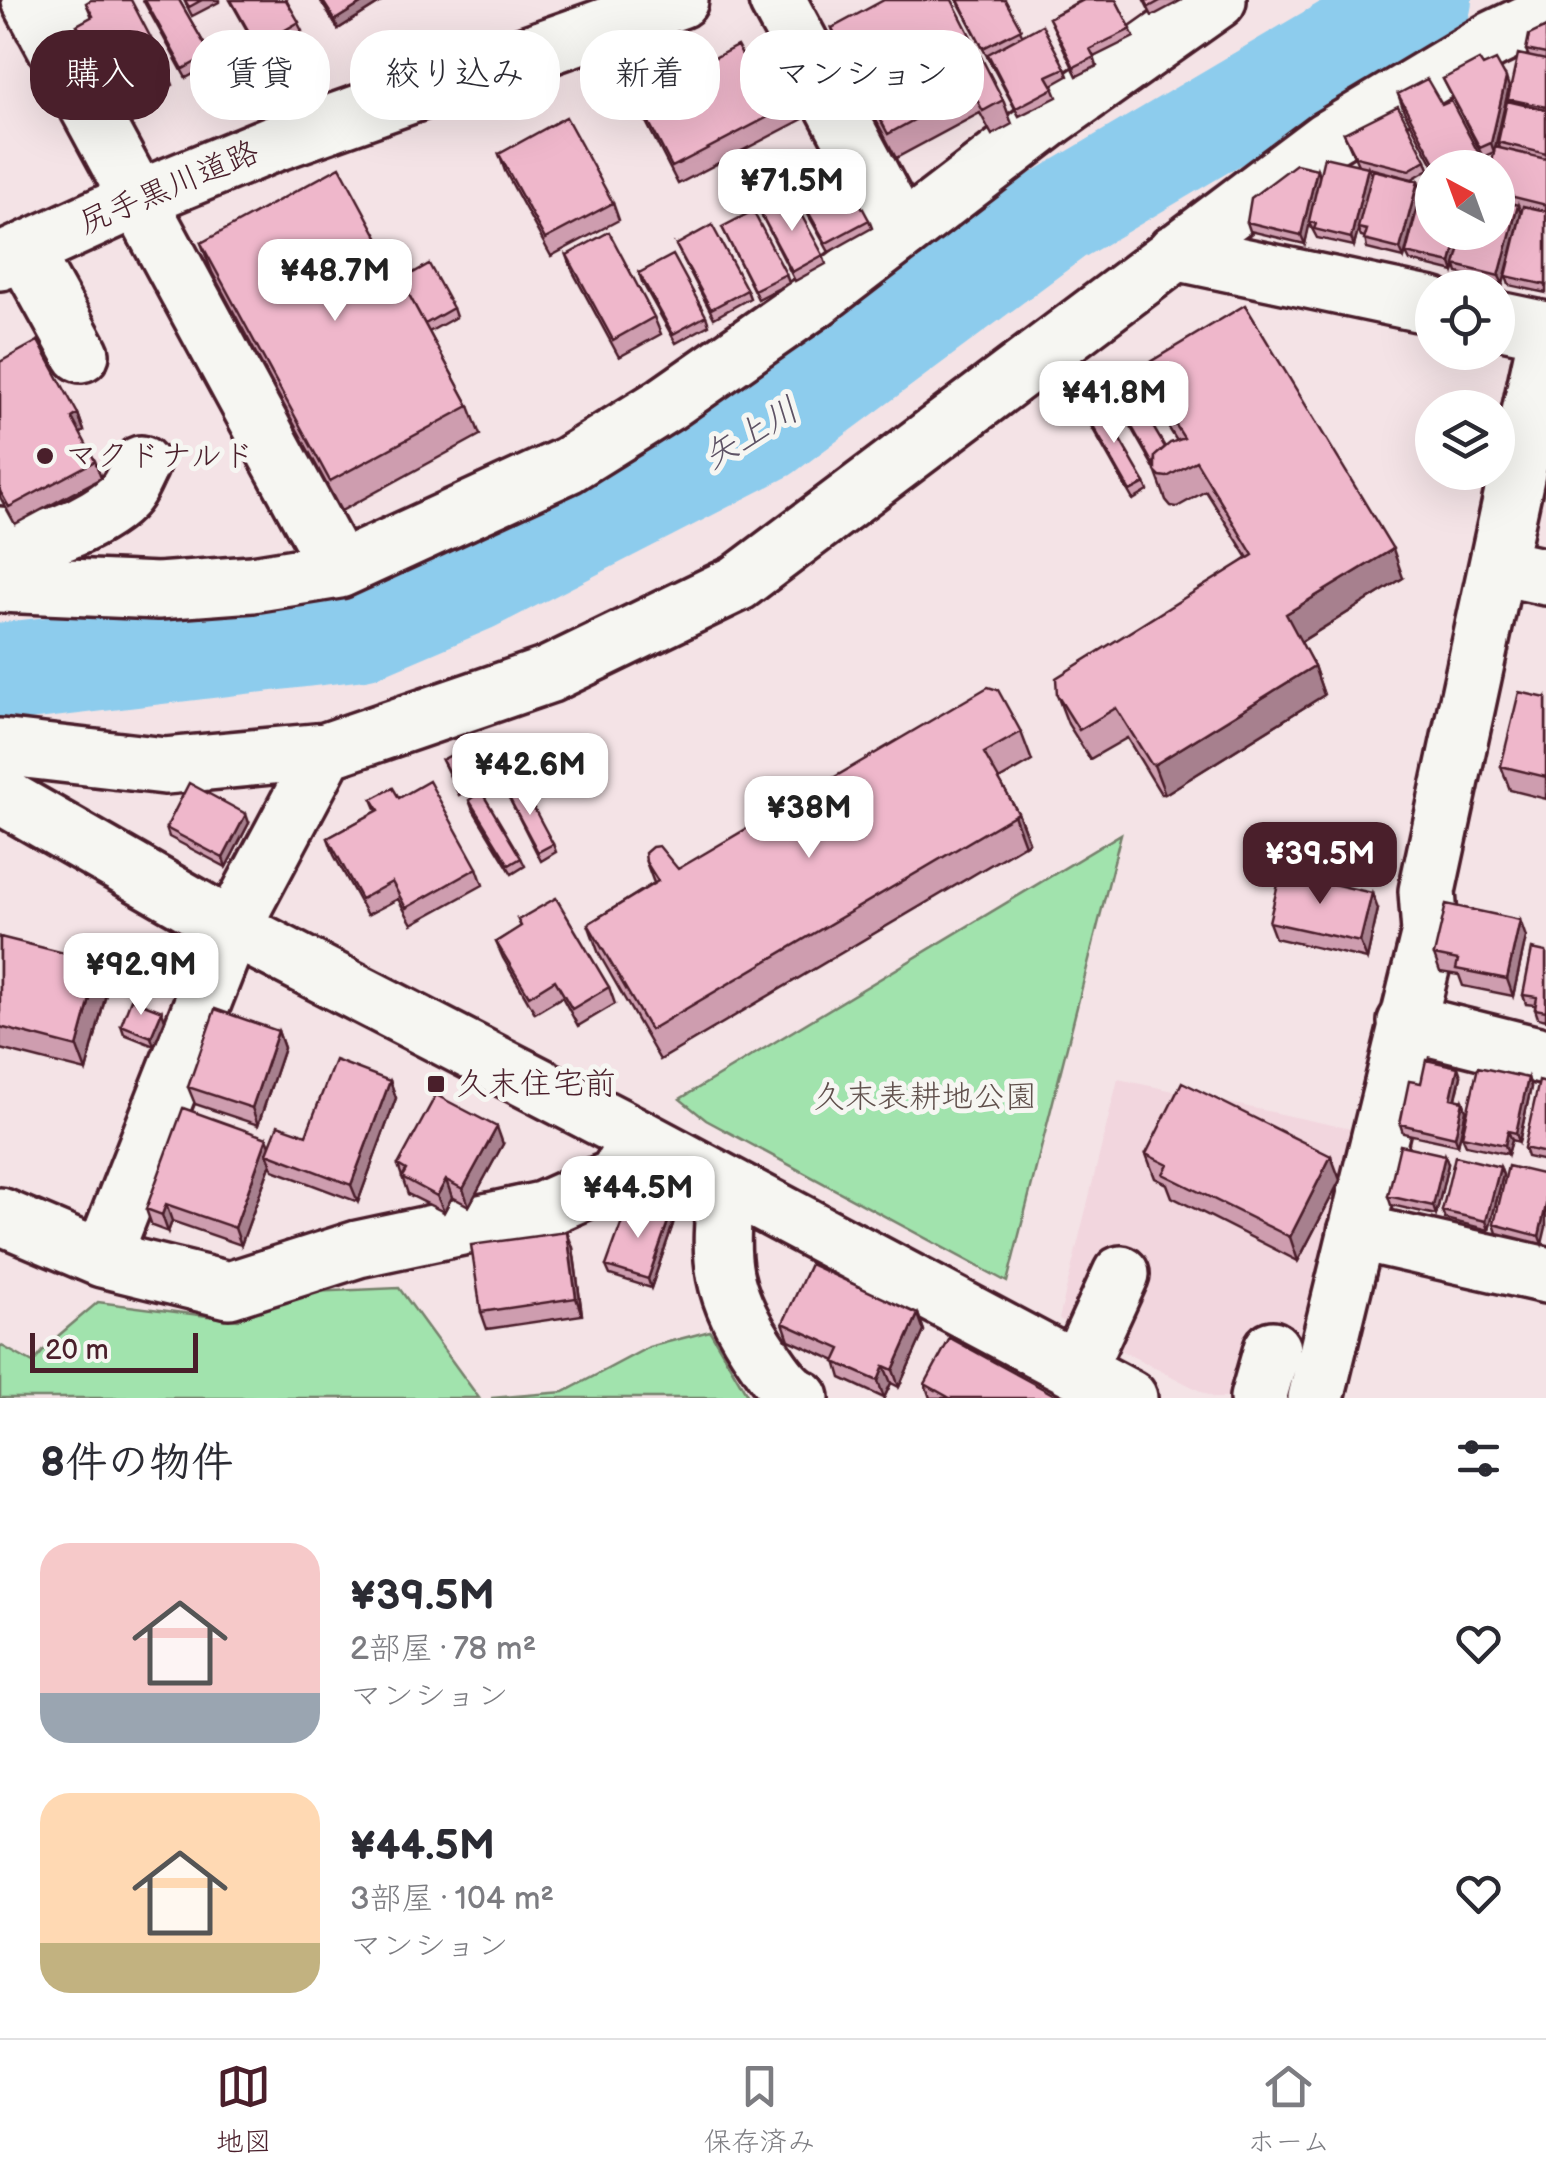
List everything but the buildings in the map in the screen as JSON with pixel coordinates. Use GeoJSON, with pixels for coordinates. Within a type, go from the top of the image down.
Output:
{"type":"FeatureCollection","features":[{"type":"Feature","properties":{"kind":"street","name":"尻手黒川道路"},"geometry":{"type":"LineString","coordinates":[[12,256],[138,198],[272,144],[680,0]]}},
{"type":"Feature","properties":{"kind":"street"},"geometry":{"type":"LineString","coordinates":[[777,0],[902,233]]}},
{"type":"Feature","properties":{"kind":"street"},"geometry":{"type":"LineString","coordinates":[[0,584],[158,592],[252,584],[339,570],[568,465],[666,404],[816,299],[1069,106],[1218,0]]}},
{"type":"Feature","properties":{"kind":"street"},"geometry":{"type":"LineString","coordinates":[[54,8],[138,198],[282,487],[339,570]]}},
{"type":"Feature","properties":{"kind":"street"},"geometry":{"type":"LineString","coordinates":[[0,747],[165,766],[326,751],[548,675],[738,583],[1327,139],[1492,40],[1546,14]]}},
{"type":"Feature","properties":{"kind":"street"},"geometry":{"type":"LineString","coordinates":[[1175,252],[1415,302]]}},
{"type":"Feature","properties":{"kind":"street"},"geometry":{"type":"LineString","coordinates":[[12,256],[81,354]]}},
{"type":"Feature","properties":{"kind":"street"},"geometry":{"type":"LineString","coordinates":[[1515,324],[1546,330]]}},
{"type":"Feature","properties":{"kind":"street"},"geometry":{"type":"LineString","coordinates":[[1316,1398],[1430,932],[1426,891],[1521,571],[1546,338]]}},
{"type":"Feature","properties":{"kind":"street"},"geometry":{"type":"LineString","coordinates":[[0,535],[7,540],[38,542],[97,516],[123,497],[141,464]]}},
{"type":"Feature","properties":{"kind":"street"},"geometry":{"type":"LineString","coordinates":[[102,1259],[232,928],[326,751]]}},
{"type":"Feature","properties":{"kind":"street"},"geometry":{"type":"LineString","coordinates":[[0,795],[232,928],[728,1184],[1128,1398]]}},
{"type":"Feature","properties":{"kind":"street"},"geometry":{"type":"LineString","coordinates":[[1406,1022],[1546,1056]]}},
{"type":"Feature","properties":{"kind":"street"},"geometry":{"type":"LineString","coordinates":[[0,1216],[102,1259],[229,1290],[358,1249],[542,1210],[616,1178],[640,1138]]}},
{"type":"Feature","properties":{"kind":"street"},"geometry":{"type":"LineString","coordinates":[[728,1184],[720,1232],[734,1312],[766,1362],[801,1398]]}},
{"type":"Feature","properties":{"kind":"street"},"geometry":{"type":"LineString","coordinates":[[1356,1232],[1546,1274]]}},
{"type":"Feature","properties":{"kind":"street"},"geometry":{"type":"LineString","coordinates":[[1077,1370],[1121,1274]]}},
{"type":"Feature","properties":{"kind":"shaded area"},"geometry":{"type":"Polygon","coordinates":[[[1118,1079],[1365,1132],[1304,1398],[1214,1398],[1059,1319],[1118,1079]]]}},
{"type":"Feature","properties":{"kind":"green space","name":"久末表耕地公園"},"geometry":{"type":"Polygon","coordinates":[[[1121,834],[1007,1282],[706,1120],[680,1099],[1121,834]]]}},
{"type":"Feature","properties":{"kind":"green space"},"geometry":{"type":"Polygon","coordinates":[[[399,1288],[479,1398],[0,1398],[0,1345],[33,1363],[98,1302],[238,1320],[287,1293],[399,1288]]]}},
{"type":"Feature","properties":{"kind":"green space"},"geometry":{"type":"Polygon","coordinates":[[[710,1331],[749,1398],[491,1398],[564,1392],[649,1347],[710,1331]]]}},
{"type":"Feature","properties":{"kind":"waterway","name":"矢上川"},"geometry":{"type":"LineString","coordinates":[[0,673],[361,630],[473,582],[765,432],[1056,216],[1422,0]]}},
{"type":"Feature","properties":{"kind":"place","name":"マクドナルド"},"geometry":{"type":"Point","coordinates":[45,456]}},
{"type":"Feature","properties":{"kind":"place","name":"久末住宅前"},"geometry":{"type":"Point","coordinates":[436,1084]}}]}
